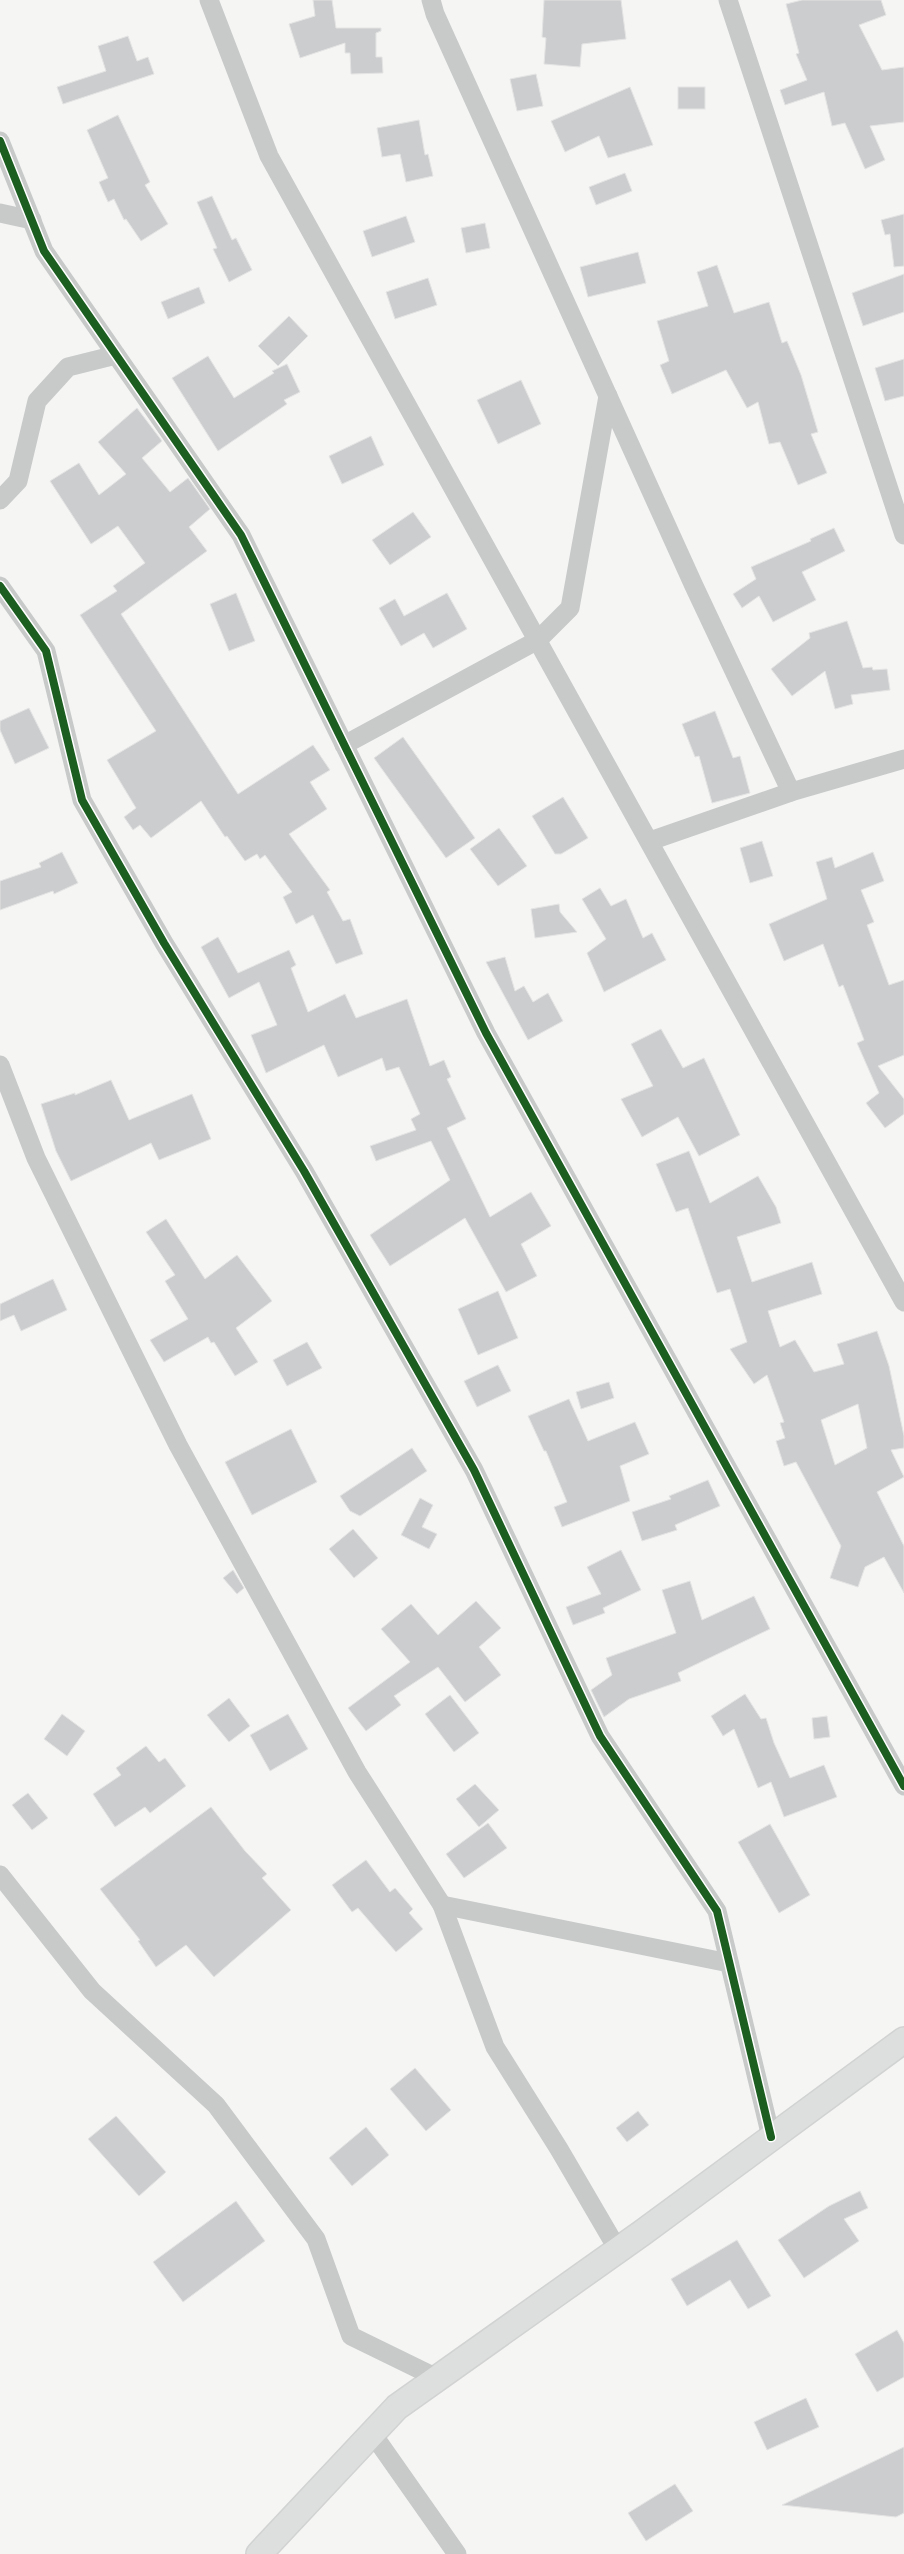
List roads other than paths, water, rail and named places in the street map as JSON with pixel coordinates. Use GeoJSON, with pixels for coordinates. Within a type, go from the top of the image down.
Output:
{"type":"FeatureCollection","features":[{"type":"Feature","properties":{"kind":"main road"},"geometry":{"type":"LineString","coordinates":[[259,2554],[397,2406],[618,2250],[904,2040]]}},
{"type":"Feature","properties":{"kind":"street"},"geometry":{"type":"LineString","coordinates":[[210,0],[268,156],[650,841],[904,1302]]}},
{"type":"Feature","properties":{"kind":"street"},"geometry":{"type":"LineString","coordinates":[[431,0],[435,14],[608,396],[791,792]]}},
{"type":"Feature","properties":{"kind":"street"},"geometry":{"type":"LineString","coordinates":[[728,0],[904,535]]}},
{"type":"Feature","properties":{"kind":"street"},"geometry":{"type":"LineString","coordinates":[[0,141],[44,250],[241,535],[486,1033],[904,1786]]}},
{"type":"Feature","properties":{"kind":"street"},"geometry":{"type":"LineString","coordinates":[[0,213],[32,220]]}},
{"type":"Feature","properties":{"kind":"street"},"geometry":{"type":"LineString","coordinates":[[0,500],[18,481],[37,401],[68,367],[116,355]]}},
{"type":"Feature","properties":{"kind":"street"},"geometry":{"type":"LineString","coordinates":[[344,745],[538,640],[570,608],[608,396]]}},
{"type":"Feature","properties":{"kind":"street"},"geometry":{"type":"LineString","coordinates":[[0,586],[46,651],[82,800],[164,943],[304,1172],[474,1470],[600,1736],[717,1911],[771,2137]]}},
{"type":"Feature","properties":{"kind":"street"},"geometry":{"type":"LineString","coordinates":[[650,841],[791,792],[904,759]]}},
{"type":"Feature","properties":{"kind":"street"},"geometry":{"type":"LineString","coordinates":[[0,1065],[36,1158],[178,1445],[357,1772],[442,1905],[494,2047],[559,2149],[618,2250]]}},
{"type":"Feature","properties":{"kind":"street"},"geometry":{"type":"LineString","coordinates":[[0,1875],[92,1991],[216,2105],[316,2239],[351,2336],[437,2378]]}},
{"type":"Feature","properties":{"kind":"street"},"geometry":{"type":"LineString","coordinates":[[442,1905],[729,1963]]}},
{"type":"Feature","properties":{"kind":"street"},"geometry":{"type":"LineString","coordinates":[[372,2433],[456,2554]]}}]}
